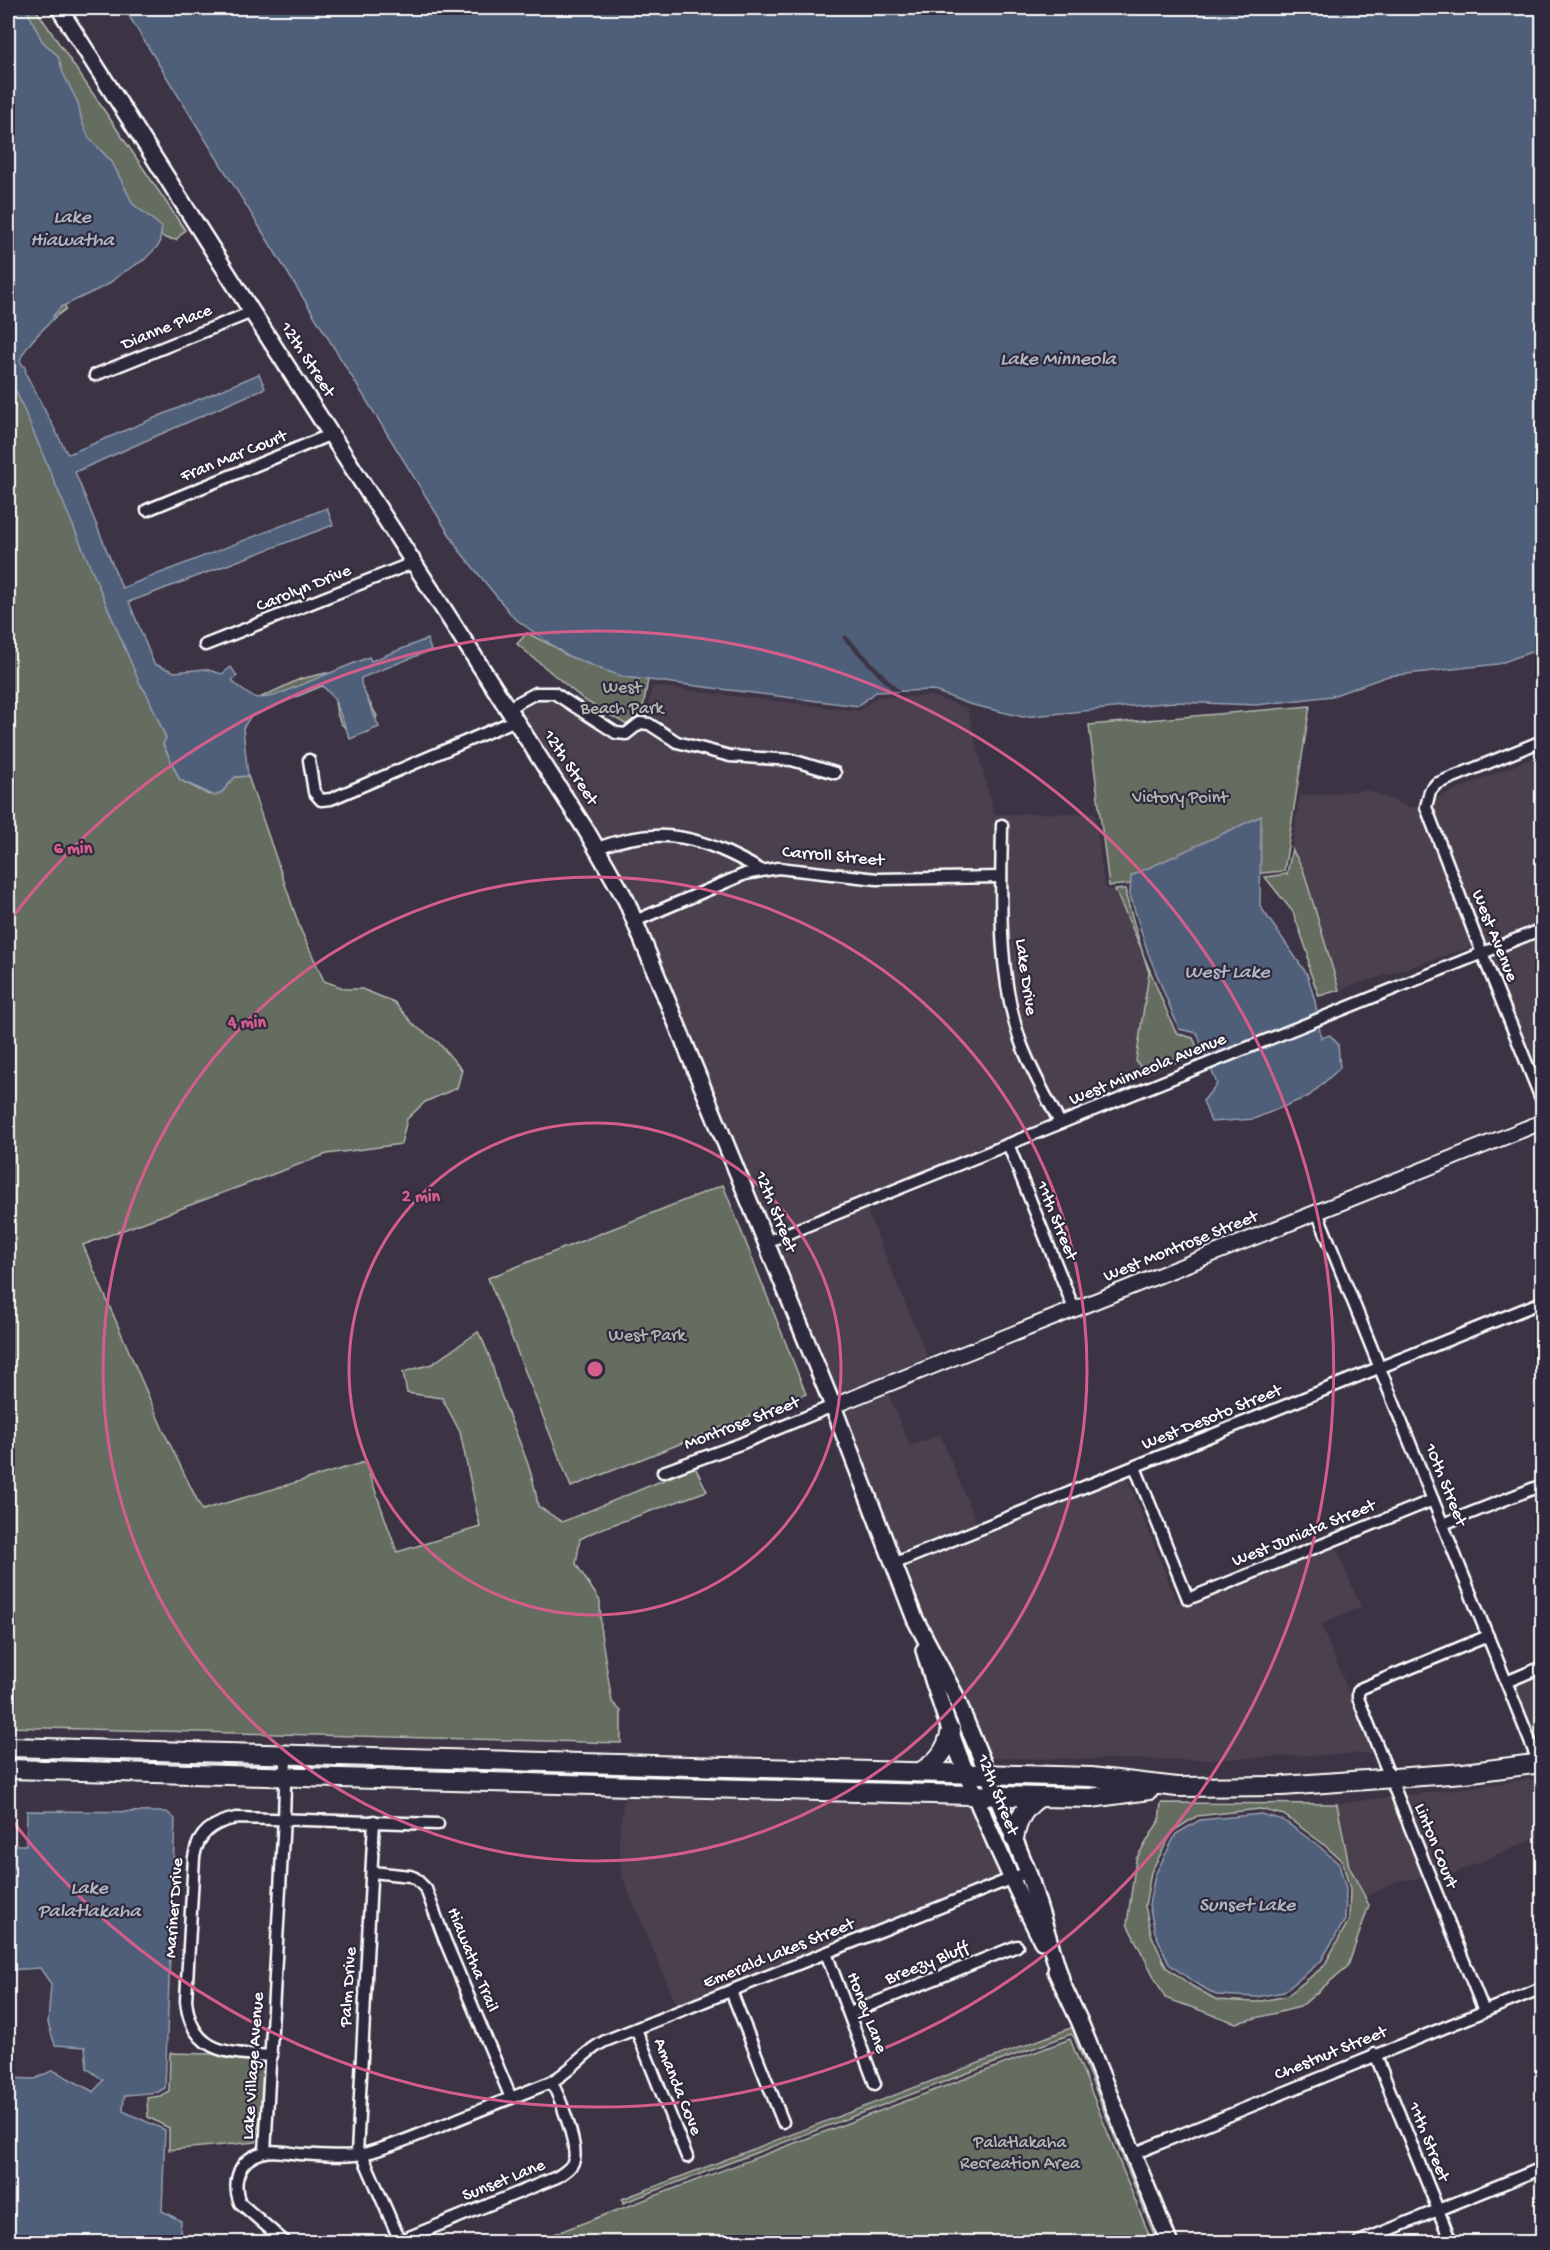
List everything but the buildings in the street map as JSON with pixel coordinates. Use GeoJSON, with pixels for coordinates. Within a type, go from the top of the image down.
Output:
{"type":"FeatureCollection","features":[{"type":"Feature","properties":{"kind":"highway"},"geometry":{"type":"LineString","coordinates":[[920,1772],[933,1765],[942,1755],[951,1731]]}},
{"type":"Feature","properties":{"kind":"highway"},"geometry":{"type":"LineString","coordinates":[[8,1747],[1091,1777],[1177,1787]]}},
{"type":"Feature","properties":{"kind":"highway"},"geometry":{"type":"LineString","coordinates":[[8,1769],[1090,1798],[1177,1787],[1290,1786],[1541,1766]]}},
{"type":"Feature","properties":{"kind":"highway"},"geometry":{"type":"LineString","coordinates":[[1014,1838],[1017,1822],[1023,1811],[1040,1797]]}},
{"type":"Feature","properties":{"kind":"main road","name":"12th Street"},"geometry":{"type":"LineString","coordinates":[[59,8],[597,848],[635,921],[833,1406],[915,1619],[955,1695],[1028,1872],[1061,1979]]}},
{"type":"Feature","properties":{"kind":"main road","name":"12th Street"},"geometry":{"type":"LineString","coordinates":[[915,1619],[938,1701],[976,1795],[1011,1880],[1061,1979],[1168,2242]]}},
{"type":"Feature","properties":{"kind":"street","name":"Dianne Place"},"geometry":{"type":"LineString","coordinates":[[95,375],[252,312]]}},
{"type":"Feature","properties":{"kind":"street","name":"Fran Mar Court"},"geometry":{"type":"LineString","coordinates":[[147,510],[332,434]]}},
{"type":"Feature","properties":{"kind":"street","name":"Carolyn Drive"},"geometry":{"type":"LineString","coordinates":[[205,645],[415,562]]}},
{"type":"Feature","properties":{"kind":"street"},"geometry":{"type":"LineString","coordinates":[[309,760],[314,792],[321,800],[331,799],[512,714],[536,693],[554,693],[616,733],[626,734],[640,723],[649,724],[676,742],[720,754],[792,760],[835,773]]}},
{"type":"Feature","properties":{"kind":"street","name":"West Avenue"},"geometry":{"type":"LineString","coordinates":[[1542,741],[1436,783],[1426,799],[1427,814],[1542,1101]]}},
{"type":"Feature","properties":{"kind":"street","name":"Lake Drive"},"geometry":{"type":"LineString","coordinates":[[1002,825],[1002,939],[1006,982],[1012,1011],[1027,1058],[1060,1123]]}},
{"type":"Feature","properties":{"kind":"street"},"geometry":{"type":"LineString","coordinates":[[597,848],[637,836],[669,835],[714,845],[761,870]]}},
{"type":"Feature","properties":{"kind":"street","name":"Carroll Street"},"geometry":{"type":"LineString","coordinates":[[635,921],[745,874],[761,870],[793,868],[831,875],[877,879],[1001,877]]}},
{"type":"Feature","properties":{"kind":"street","name":"West Minneola Avenue"},"geometry":{"type":"LineString","coordinates":[[766,1242],[1542,930]]}},
{"type":"Feature","properties":{"kind":"street","name":"West Montrose Street"},"geometry":{"type":"LineString","coordinates":[[833,1406],[1542,1122]]}},
{"type":"Feature","properties":{"kind":"street","name":"11th Street"},"geometry":{"type":"LineString","coordinates":[[1008,1144],[1074,1309]]}},
{"type":"Feature","properties":{"kind":"street","name":"10th Street"},"geometry":{"type":"LineString","coordinates":[[1317,1212],[1541,1766]]}},
{"type":"Feature","properties":{"kind":"street","name":"West Desoto Street"},"geometry":{"type":"LineString","coordinates":[[893,1564],[1542,1302]]}},
{"type":"Feature","properties":{"kind":"street","name":"Montrose Street"},"geometry":{"type":"LineString","coordinates":[[663,1472],[833,1406]]}},
{"type":"Feature","properties":{"kind":"street","name":"West Juniata Street"},"geometry":{"type":"LineString","coordinates":[[1135,1467],[1188,1599],[1433,1500]]}},
{"type":"Feature","properties":{"kind":"street"},"geometry":{"type":"LineString","coordinates":[[1443,1524],[1542,1485]]}},
{"type":"Feature","properties":{"kind":"street","name":"Linton Court"},"geometry":{"type":"LineString","coordinates":[[1484,2011],[1389,1779],[1358,1698],[1358,1692],[1362,1688],[1488,1636]]}},
{"type":"Feature","properties":{"kind":"street"},"geometry":{"type":"LineString","coordinates":[[1506,1682],[1542,1667]]}},
{"type":"Feature","properties":{"kind":"street"},"geometry":{"type":"LineString","coordinates":[[938,1701],[955,1695]]}},
{"type":"Feature","properties":{"kind":"street","name":"Lake Village Avenue"},"geometry":{"type":"LineString","coordinates":[[286,1754],[272,2056],[265,2152],[359,2154],[390,2146],[551,2082]]}},
{"type":"Feature","properties":{"kind":"street","name":"Mariner Drive"},"geometry":{"type":"LineString","coordinates":[[272,2056],[231,2054],[209,2046],[195,2030],[189,2017],[186,2000],[194,1857],[200,1837],[206,1830],[224,1820],[236,1818],[438,1824]]}},
{"type":"Feature","properties":{"kind":"street","name":"Palm Drive"},"geometry":{"type":"LineString","coordinates":[[374,1821],[359,2154],[399,2242]]}},
{"type":"Feature","properties":{"kind":"street","name":"Hiawatha Trail"},"geometry":{"type":"LineString","coordinates":[[372,1872],[410,1876],[426,1889],[511,2098]]}},
{"type":"Feature","properties":{"kind":"street","name":"Emerald Lakes Street"},"geometry":{"type":"LineString","coordinates":[[551,2082],[570,2070],[597,2045],[1028,1872]]}},
{"type":"Feature","properties":{"kind":"street","name":"Breezy Bluff"},"geometry":{"type":"LineString","coordinates":[[850,2013],[1017,1946]]}},
{"type":"Feature","properties":{"kind":"street","name":"Honey Lane"},"geometry":{"type":"LineString","coordinates":[[826,1953],[875,2084]]}},
{"type":"Feature","properties":{"kind":"street","name":"Chestnut Street"},"geometry":{"type":"LineString","coordinates":[[1133,2154],[1542,1988]]}},
{"type":"Feature","properties":{"kind":"street"},"geometry":{"type":"LineString","coordinates":[[731,1991],[783,2122]]}},
{"type":"Feature","properties":{"kind":"street","name":"Amanda Cove"},"geometry":{"type":"LineString","coordinates":[[636,2029],[687,2157]]}},
{"type":"Feature","properties":{"kind":"street","name":"11th Street"},"geometry":{"type":"LineString","coordinates":[[1375,2054],[1451,2242]]}},
{"type":"Feature","properties":{"kind":"street","name":"Sunset Lane"},"geometry":{"type":"LineString","coordinates":[[399,2242],[557,2177],[572,2165],[575,2160],[573,2140],[551,2082]]}},
{"type":"Feature","properties":{"kind":"street"},"geometry":{"type":"LineString","coordinates":[[265,2152],[248,2160],[241,2168],[238,2174],[237,2196],[240,2203],[285,2242]]}},
{"type":"Feature","properties":{"kind":"street"},"geometry":{"type":"LineString","coordinates":[[1359,2242],[1542,2168]]}},
{"type":"Feature","properties":{"kind":"shaded area"},"geometry":{"type":"Polygon","coordinates":[[[652,686],[858,711],[877,697],[931,696],[967,708],[994,814],[1095,813],[1104,886],[1108,890],[1115,890],[1142,950],[1149,973],[1136,1061],[1141,1068],[1176,1062],[1062,1116],[1032,1056],[1017,1011],[1008,939],[1007,820],[997,819],[996,871],[877,873],[793,863],[762,864],[715,840],[669,829],[636,830],[599,841],[519,713],[519,709],[537,699],[553,699],[616,739],[629,740],[642,729],[648,729],[676,748],[729,762],[792,766],[840,780],[841,769],[793,754],[731,751],[678,736],[652,718],[646,717],[652,686]]]}},
{"type":"Feature","properties":{"kind":"shaded area"},"geometry":{"type":"Polygon","coordinates":[[[1542,754],[1542,923],[1485,946],[1431,807],[1432,800],[1542,754]]]}},
{"type":"Feature","properties":{"kind":"shaded area"},"geometry":{"type":"Polygon","coordinates":[[[1367,790],[1412,808],[1420,805],[1422,816],[1475,950],[1472,947],[1339,990],[1303,869],[1292,849],[1300,796],[1367,790]]]}},
{"type":"Feature","properties":{"kind":"shaded area"},"geometry":{"type":"Polygon","coordinates":[[[652,840],[690,844],[712,851],[746,868],[638,913],[605,851],[652,840]]]}},
{"type":"Feature","properties":{"kind":"shaded area"},"geometry":{"type":"Polygon","coordinates":[[[779,874],[877,885],[996,883],[997,939],[1007,1013],[1022,1060],[1052,1120],[768,1234],[643,924],[747,880],[779,874]]]}},
{"type":"Feature","properties":{"kind":"shaded area"},"geometry":{"type":"Polygon","coordinates":[[[1542,936],[1542,1087],[1490,957],[1542,936]]]}},
{"type":"Feature","properties":{"kind":"shaded area"},"geometry":{"type":"Polygon","coordinates":[[[866,1208],[929,1361],[835,1399],[773,1245],[866,1208]]]}},
{"type":"Feature","properties":{"kind":"shaded area"},"geometry":{"type":"Polygon","coordinates":[[[887,1391],[910,1446],[940,1434],[976,1522],[895,1554],[840,1410],[887,1391]]]}},
{"type":"Feature","properties":{"kind":"shaded area"},"geometry":{"type":"Polygon","coordinates":[[[1127,1477],[1177,1602],[1183,1600],[1185,1606],[1335,1546],[1361,1607],[1321,1624],[1373,1753],[1194,1760],[987,1758],[920,1617],[900,1568],[1127,1477]]]}},
{"type":"Feature","properties":{"kind":"shaded area"},"geometry":{"type":"Polygon","coordinates":[[[1542,1673],[1542,1741],[1536,1741],[1514,1685],[1542,1673]]]}},
{"type":"Feature","properties":{"kind":"shaded area"},"geometry":{"type":"Polygon","coordinates":[[[1540,1778],[1542,1835],[1448,1876],[1435,1877],[1402,1796],[1540,1778]]]}},
{"type":"Feature","properties":{"kind":"shaded area"},"geometry":{"type":"Polygon","coordinates":[[[624,1797],[974,1802],[1003,1876],[677,2006],[621,1874],[619,1837],[624,1797]]]}},
{"type":"Feature","properties":{"kind":"shaded area"},"geometry":{"type":"Polygon","coordinates":[[[1391,1797],[1424,1878],[1397,1881],[1365,1897],[1349,1866],[1337,1804],[1391,1797]]]}},
{"type":"Feature","properties":{"kind":"green space"},"geometry":{"type":"Polygon","coordinates":[[[12,8],[35,8],[185,230],[176,240],[165,238],[155,230],[63,297],[66,309],[55,317],[46,313],[8,217],[12,8]]]}},
{"type":"Feature","properties":{"kind":"green space"},"geometry":{"type":"Polygon","coordinates":[[[8,378],[25,404],[166,738],[163,744],[180,780],[209,795],[222,792],[235,777],[248,776],[300,928],[324,981],[346,989],[362,989],[394,1002],[415,1026],[438,1042],[462,1070],[457,1088],[425,1102],[407,1119],[401,1144],[327,1154],[83,1245],[164,1432],[202,1510],[365,1462],[397,1552],[480,1527],[460,1432],[442,1398],[407,1393],[403,1372],[432,1364],[478,1332],[527,1462],[538,1506],[562,1522],[695,1467],[707,1491],[598,1530],[580,1539],[576,1564],[600,1601],[601,1633],[612,1702],[621,1711],[621,1743],[8,1727],[8,378]]]}},
{"type":"Feature","properties":{"kind":"green space","name":"West Beach Park"},"geometry":{"type":"Polygon","coordinates":[[[527,633],[600,668],[648,680],[640,723],[634,729],[584,700],[517,644],[527,633]]]}},
{"type":"Feature","properties":{"kind":"green space"},"geometry":{"type":"Polygon","coordinates":[[[326,673],[348,676],[365,694],[377,716],[370,732],[352,732],[346,729],[339,718],[334,693],[322,686],[250,716],[255,700],[300,679],[326,673]]]}},
{"type":"Feature","properties":{"kind":"green space","name":"Victory Point"},"geometry":{"type":"Polygon","coordinates":[[[1310,706],[1284,871],[1109,886],[1089,725],[1310,706]]]}},
{"type":"Feature","properties":{"kind":"green space"},"geometry":{"type":"Polygon","coordinates":[[[1292,849],[1303,869],[1339,990],[1319,996],[1309,969],[1308,954],[1293,912],[1265,877],[1287,874],[1292,849]]]}},
{"type":"Feature","properties":{"kind":"green space"},"geometry":{"type":"Polygon","coordinates":[[[1126,889],[1126,896],[1142,949],[1115,890],[1126,889]]]}},
{"type":"Feature","properties":{"kind":"green space"},"geometry":{"type":"Polygon","coordinates":[[[1144,956],[1175,1031],[1193,1038],[1199,1051],[1179,1062],[1141,1068],[1136,1061],[1149,973],[1144,956]]]}},
{"type":"Feature","properties":{"kind":"green space","name":"West Park"},"geometry":{"type":"Polygon","coordinates":[[[723,1185],[806,1394],[571,1487],[488,1278],[723,1185]]]}},
{"type":"Feature","properties":{"kind":"green space"},"geometry":{"type":"Polygon","coordinates":[[[1161,1803],[1337,1804],[1349,1866],[1369,1905],[1348,1966],[1300,2007],[1236,2023],[1165,1998],[1127,1924],[1136,1859],[1159,1821],[1161,1803]],[[1260,1809],[1197,1816],[1173,1831],[1151,1872],[1145,1906],[1151,1934],[1166,1967],[1192,1986],[1217,2000],[1256,2002],[1287,1996],[1324,1966],[1349,1920],[1350,1889],[1342,1861],[1284,1815],[1260,1809]]]}},
{"type":"Feature","properties":{"kind":"green space"},"geometry":{"type":"Polygon","coordinates":[[[1076,2026],[1163,2242],[1157,2242],[1071,2034],[623,2203],[622,2199],[1076,2026]]]}},
{"type":"Feature","properties":{"kind":"green space","name":"Palatlakaha Recreation Area"},"geometry":{"type":"Polygon","coordinates":[[[1070,2039],[1152,2242],[533,2242],[1070,2039]]]}},
{"type":"Feature","properties":{"kind":"green space"},"geometry":{"type":"Polygon","coordinates":[[[170,2053],[213,2054],[231,2059],[266,2061],[256,2142],[169,2150],[169,2128],[148,2117],[147,2098],[160,2096],[169,2091],[170,2053]]]}},
{"type":"Feature","properties":{"kind":"water","name":"Lake Hiawatha"},"geometry":{"type":"Polygon","coordinates":[[[8,8],[26,8],[42,41],[58,56],[63,73],[78,103],[82,122],[89,138],[112,162],[133,204],[162,227],[159,245],[144,260],[107,285],[61,307],[20,360],[67,453],[259,374],[265,388],[75,472],[122,588],[327,508],[333,525],[129,602],[154,664],[175,672],[205,669],[222,674],[231,667],[237,676],[233,682],[248,694],[261,698],[274,696],[369,657],[371,661],[427,639],[431,650],[361,678],[361,684],[379,727],[350,739],[334,698],[322,685],[250,717],[243,728],[248,776],[235,777],[222,792],[215,796],[180,780],[163,744],[166,738],[147,694],[140,684],[16,391],[8,385],[8,8]]]}},
{"type":"Feature","properties":{"kind":"water","name":"Lake Minneola"},"geometry":{"type":"Polygon","coordinates":[[[124,8],[1542,8],[1542,648],[1498,664],[1388,676],[1332,696],[1257,705],[1174,702],[1023,717],[969,704],[932,690],[876,692],[858,706],[624,677],[566,655],[514,618],[459,550],[124,8]]]}},
{"type":"Feature","properties":{"kind":"water","name":"West Lake"},"geometry":{"type":"Polygon","coordinates":[[[1261,816],[1260,906],[1307,974],[1315,1001],[1321,1038],[1330,1035],[1338,1044],[1340,1068],[1309,1096],[1254,1119],[1211,1122],[1203,1101],[1217,1084],[1197,1033],[1179,1029],[1148,953],[1130,895],[1131,876],[1261,816]]]}},
{"type":"Feature","properties":{"kind":"water","name":"Lake Palatlakaha"},"geometry":{"type":"Polygon","coordinates":[[[27,1811],[167,1812],[175,1819],[165,2088],[158,2092],[126,2095],[123,2111],[165,2130],[162,2211],[181,2221],[180,2233],[194,2242],[8,2242],[8,2078],[35,2079],[53,2070],[94,2092],[103,2080],[87,2068],[85,2047],[55,2045],[48,2023],[51,1984],[40,1968],[8,1970],[8,1845],[26,1845],[27,1811]]]}},
{"type":"Feature","properties":{"kind":"water","name":"Sunset Lake"},"geometry":{"type":"Polygon","coordinates":[[[1261,1814],[1283,1820],[1339,1864],[1346,1889],[1345,1920],[1321,1961],[1284,1992],[1256,1997],[1216,1995],[1169,1964],[1155,1932],[1149,1905],[1155,1875],[1176,1834],[1200,1820],[1261,1814]]]}},
{"type":"Feature","properties":{"kind":"pier"},"geometry":{"type":"Polygon","coordinates":[[[846,635],[900,691],[893,691],[842,638],[846,635]]]}}]}
